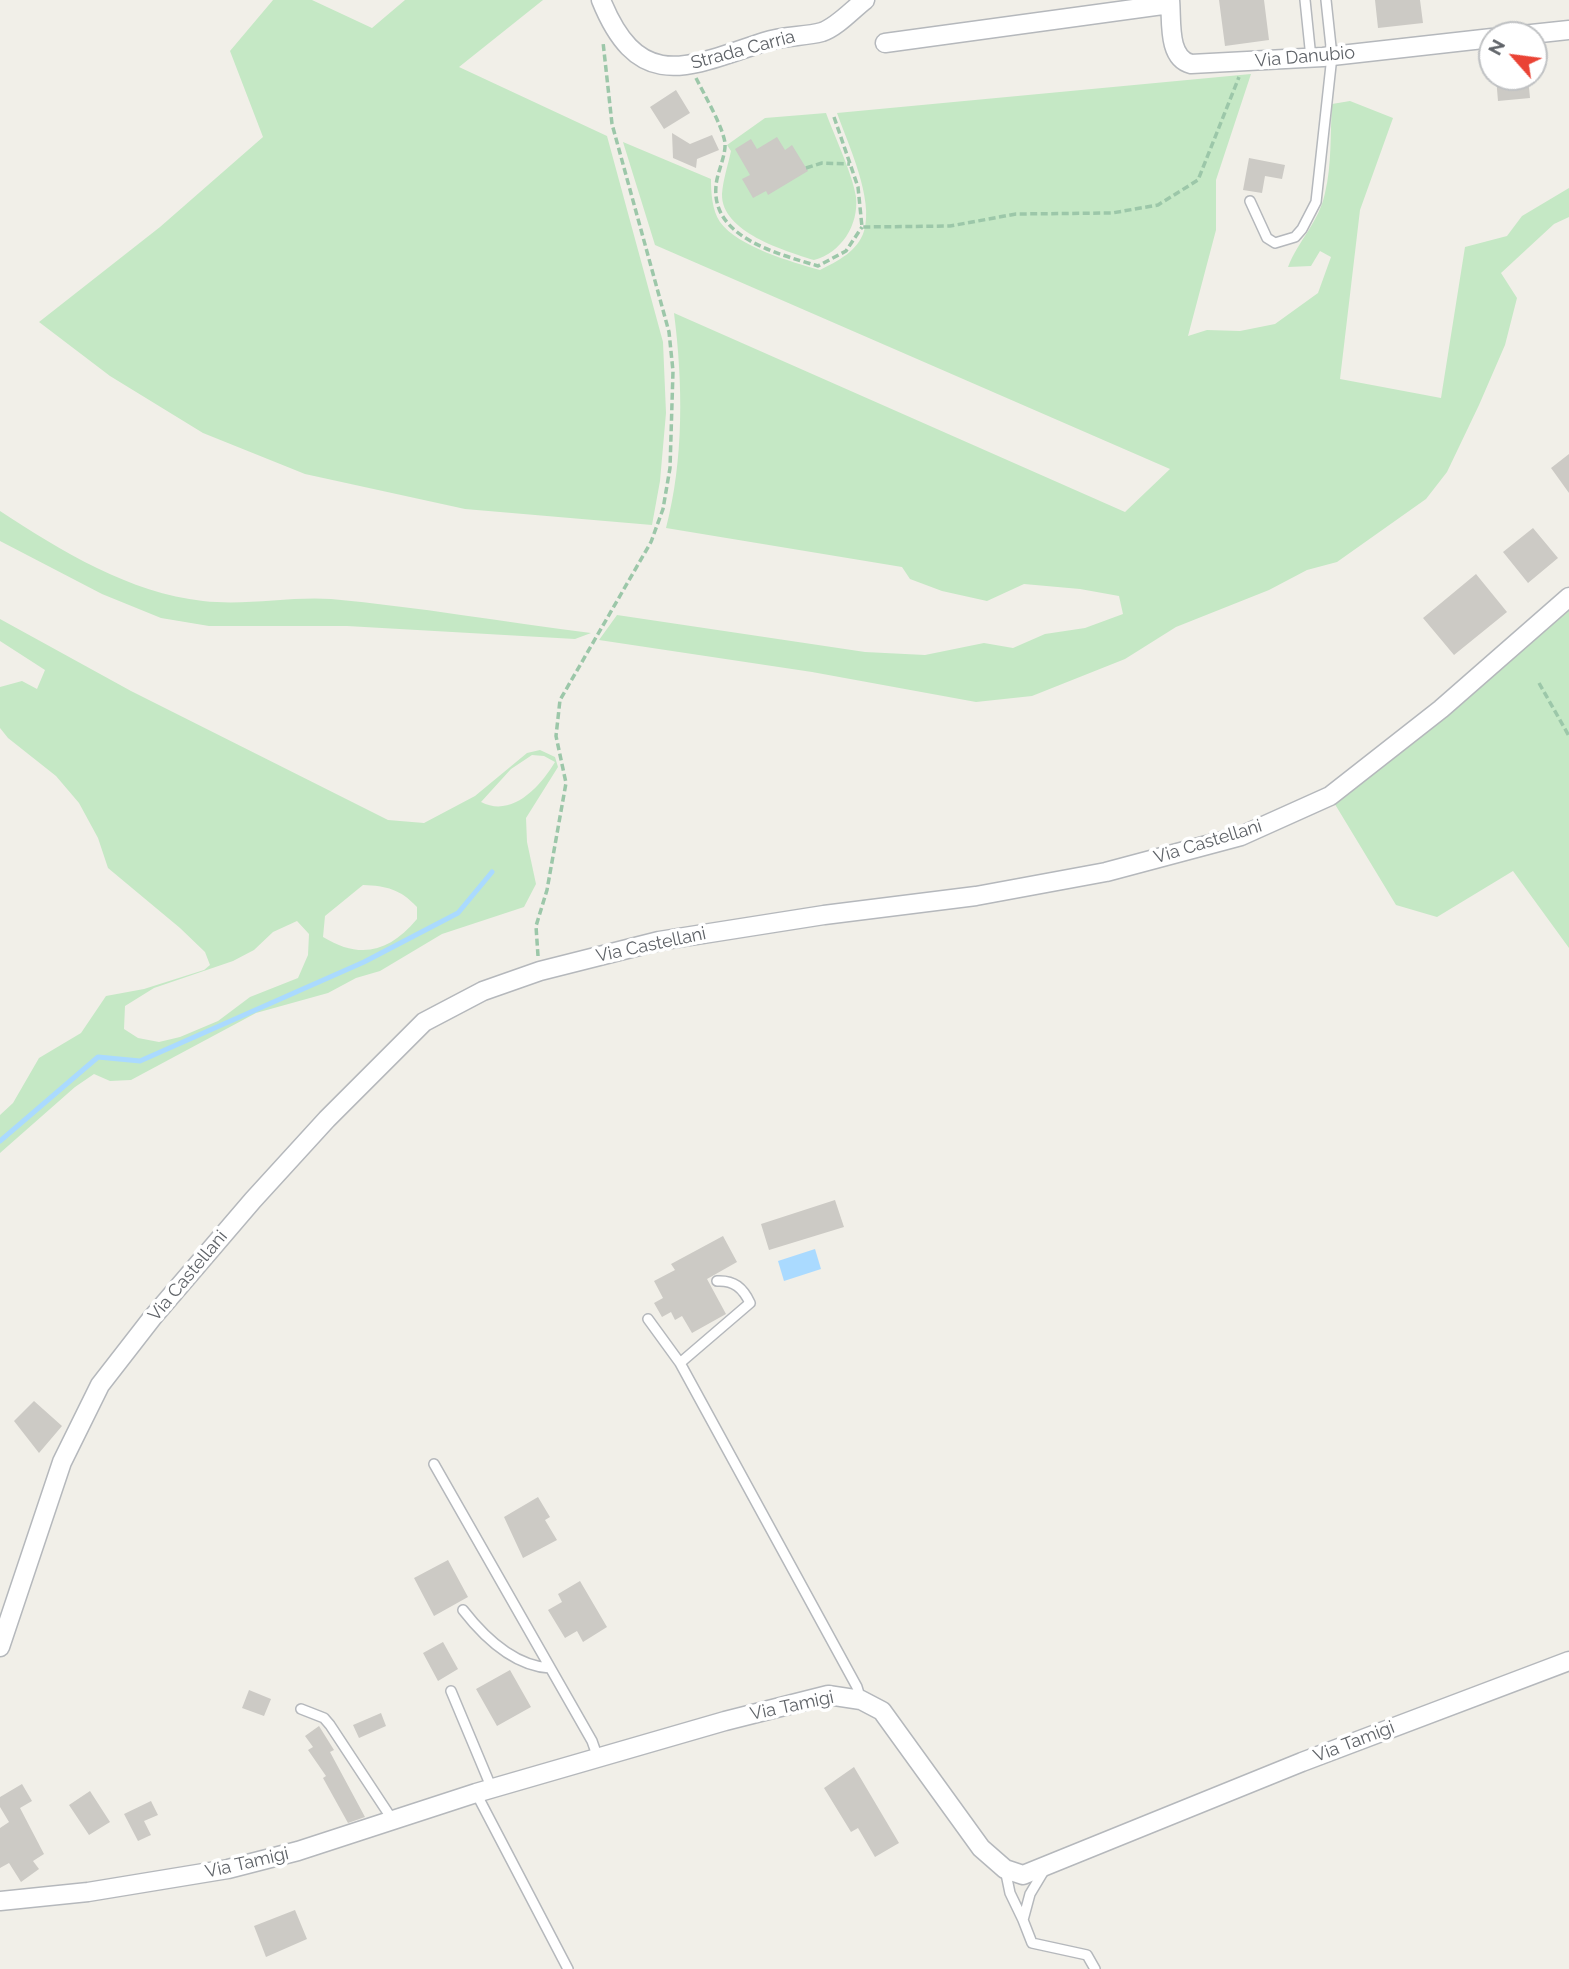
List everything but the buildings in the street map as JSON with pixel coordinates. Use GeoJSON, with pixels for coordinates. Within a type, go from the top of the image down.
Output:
{"type":"FeatureCollection","features":[{"type":"Feature","properties":{"kind":"street","name":"Strada Carria"},"geometry":{"type":"LineString","coordinates":[[601,0],[611,22],[630,49],[642,58],[666,66],[689,66],[718,59],[786,34],[824,31],[865,0]]}},
{"type":"Feature","properties":{"kind":"street","name":"Via Danubio"},"geometry":{"type":"LineString","coordinates":[[1170,2],[1175,51],[1181,60],[1191,64],[1311,58],[1478,40]]}},
{"type":"Feature","properties":{"kind":"street"},"geometry":{"type":"LineString","coordinates":[[885,43],[1170,2]]}},
{"type":"Feature","properties":{"kind":"street"},"geometry":{"type":"LineString","coordinates":[[1548,32],[1569,30]]}},
{"type":"Feature","properties":{"kind":"street","name":"Via Castellani"},"geometry":{"type":"LineString","coordinates":[[0,1647],[62,1462],[100,1385],[152,1318],[327,1119],[424,1023],[483,991],[540,971],[659,941],[824,915],[976,896],[1106,872],[1241,836],[1330,796],[1441,709],[1569,597]]}},
{"type":"Feature","properties":{"kind":"street","name":"Via Tamigi"},"geometry":{"type":"LineString","coordinates":[[0,1900],[101,1890],[228,1869],[298,1851],[392,1819],[724,1721],[828,1695],[861,1700],[882,1711],[981,1848],[1005,1869],[1024,1875],[1302,1762],[1569,1661]]}},
{"type":"Feature","properties":{"kind":"lane"},"geometry":{"type":"LineString","coordinates":[[1305,0],[1311,58]]}},
{"type":"Feature","properties":{"kind":"lane"},"geometry":{"type":"LineString","coordinates":[[1250,201],[1267,238],[1275,243],[1295,237],[1309,219],[1316,202],[1321,172],[1325,100],[1332,56],[1326,0]]}},
{"type":"Feature","properties":{"kind":"lane"},"geometry":{"type":"LineString","coordinates":[[680,1363],[750,1303],[740,1287],[728,1280],[717,1282]]}},
{"type":"Feature","properties":{"kind":"lane"},"geometry":{"type":"LineString","coordinates":[[648,1318],[680,1363],[858,1687],[861,1700]]}},
{"type":"Feature","properties":{"kind":"lane"},"geometry":{"type":"LineString","coordinates":[[434,1464],[592,1741],[598,1758]]}},
{"type":"Feature","properties":{"kind":"lane"},"geometry":{"type":"LineString","coordinates":[[463,1610],[482,1635],[511,1655],[536,1667],[550,1668]]}},
{"type":"Feature","properties":{"kind":"lane"},"geometry":{"type":"LineString","coordinates":[[451,1691],[484,1791],[568,1969]]}},
{"type":"Feature","properties":{"kind":"lane"},"geometry":{"type":"LineString","coordinates":[[301,1709],[324,1718],[330,1725],[392,1819]]}},
{"type":"Feature","properties":{"kind":"lane"},"geometry":{"type":"LineString","coordinates":[[1023,1920],[1030,1894],[1049,1864]]}},
{"type":"Feature","properties":{"kind":"lane"},"geometry":{"type":"LineString","coordinates":[[1005,1869],[1010,1893],[1032,1943],[1087,1955],[1095,1969]]}},
{"type":"Feature","properties":{"kind":"path"},"geometry":{"type":"LineString","coordinates":[[540,971],[536,926],[547,890],[566,783],[556,736],[560,700],[651,542],[663,509],[670,468],[673,371],[669,332],[612,124],[602,48],[603,33],[611,22]]}},
{"type":"Feature","properties":{"kind":"path"},"geometry":{"type":"LineString","coordinates":[[862,227],[950,226],[1016,214],[1112,213],[1158,205],[1198,180],[1244,62]]}},
{"type":"Feature","properties":{"kind":"path"},"geometry":{"type":"LineString","coordinates":[[689,66],[725,143],[716,187],[718,205],[729,226],[773,252],[818,266],[846,251],[862,227],[858,187],[834,117]]}},
{"type":"Feature","properties":{"kind":"path"},"geometry":{"type":"LineString","coordinates":[[806,168],[822,163],[850,164]]}},
{"type":"Feature","properties":{"kind":"path"},"geometry":{"type":"LineString","coordinates":[[1539,683],[1569,736]]}},
{"type":"Feature","properties":{"kind":"green space"},"geometry":{"type":"Polygon","coordinates":[[[273,0],[312,0],[372,28],[405,0],[543,0],[459,67],[607,136],[663,342],[666,413],[660,481],[652,525],[465,509],[305,474],[203,433],[110,376],[39,322],[160,227],[263,137],[230,51],[273,0]]]}},
{"type":"Feature","properties":{"kind":"green space"},"geometry":{"type":"Polygon","coordinates":[[[1251,74],[1216,180],[1216,230],[1188,336],[1207,330],[1240,331],[1275,324],[1318,293],[1331,257],[1320,251],[1311,266],[1288,267],[1318,213],[1325,193],[1330,160],[1332,104],[1350,101],[1393,118],[1360,210],[1340,379],[1441,398],[1465,247],[1507,236],[1522,216],[1569,188],[1569,217],[1554,224],[1501,273],[1517,298],[1505,345],[1447,472],[1426,499],[1337,562],[1307,570],[1269,590],[1176,627],[1125,659],[1032,696],[976,702],[812,672],[599,640],[617,615],[865,652],[925,655],[984,643],[1013,648],[1045,634],[1085,628],[1123,614],[1119,596],[1024,584],[987,601],[942,591],[910,579],[902,567],[666,528],[679,449],[680,394],[674,313],[1125,512],[1170,469],[655,245],[623,142],[711,179],[712,201],[717,217],[728,231],[739,239],[766,252],[820,270],[852,250],[861,238],[866,218],[863,188],[837,113],[1251,74]]]}},
{"type":"Feature","properties":{"kind":"green space"},"geometry":{"type":"Polygon","coordinates":[[[826,113],[851,178],[856,207],[851,227],[840,244],[814,260],[772,245],[743,229],[724,207],[722,194],[731,151],[727,145],[765,118],[826,113]]]}},
{"type":"Feature","properties":{"kind":"green space"},"geometry":{"type":"Polygon","coordinates":[[[0,511],[97,568],[123,580],[176,596],[219,602],[331,599],[591,633],[575,639],[347,626],[209,626],[161,618],[102,594],[0,541],[0,511]]]}},
{"type":"Feature","properties":{"kind":"green space"},"geometry":{"type":"Polygon","coordinates":[[[1569,603],[1569,948],[1513,871],[1437,917],[1396,905],[1333,801],[1569,603]]]}},
{"type":"Feature","properties":{"kind":"green space"},"geometry":{"type":"Polygon","coordinates":[[[0,619],[131,691],[388,820],[424,823],[475,796],[527,753],[540,750],[555,757],[558,767],[526,818],[527,842],[536,884],[524,907],[442,934],[380,971],[356,978],[328,993],[256,1013],[131,1080],[110,1081],[94,1074],[75,1087],[0,1153],[0,1115],[13,1103],[39,1058],[81,1033],[106,996],[144,989],[204,970],[210,965],[205,952],[180,928],[108,868],[98,838],[79,803],[56,776],[8,738],[0,728],[0,687],[22,681],[37,689],[45,670],[0,641],[0,619]],[[532,755],[511,769],[481,802],[504,806],[514,803],[533,790],[555,762],[544,756],[532,755]],[[363,885],[325,916],[323,937],[350,949],[374,949],[396,939],[406,930],[417,919],[417,907],[393,890],[363,885]],[[297,921],[273,932],[254,950],[233,961],[154,988],[125,1006],[124,1029],[138,1038],[159,1042],[180,1037],[218,1021],[250,997],[298,978],[308,955],[309,934],[297,921]]]}},
{"type":"Feature","properties":{"kind":"water"},"geometry":{"type":"Polygon","coordinates":[[[815,1249],[821,1269],[784,1281],[778,1261],[815,1249]]]}},
{"type":"Feature","properties":{"kind":"waterway"},"geometry":{"type":"LineString","coordinates":[[0,1141],[98,1057],[140,1061],[364,962],[458,913],[492,872]]}}]}
